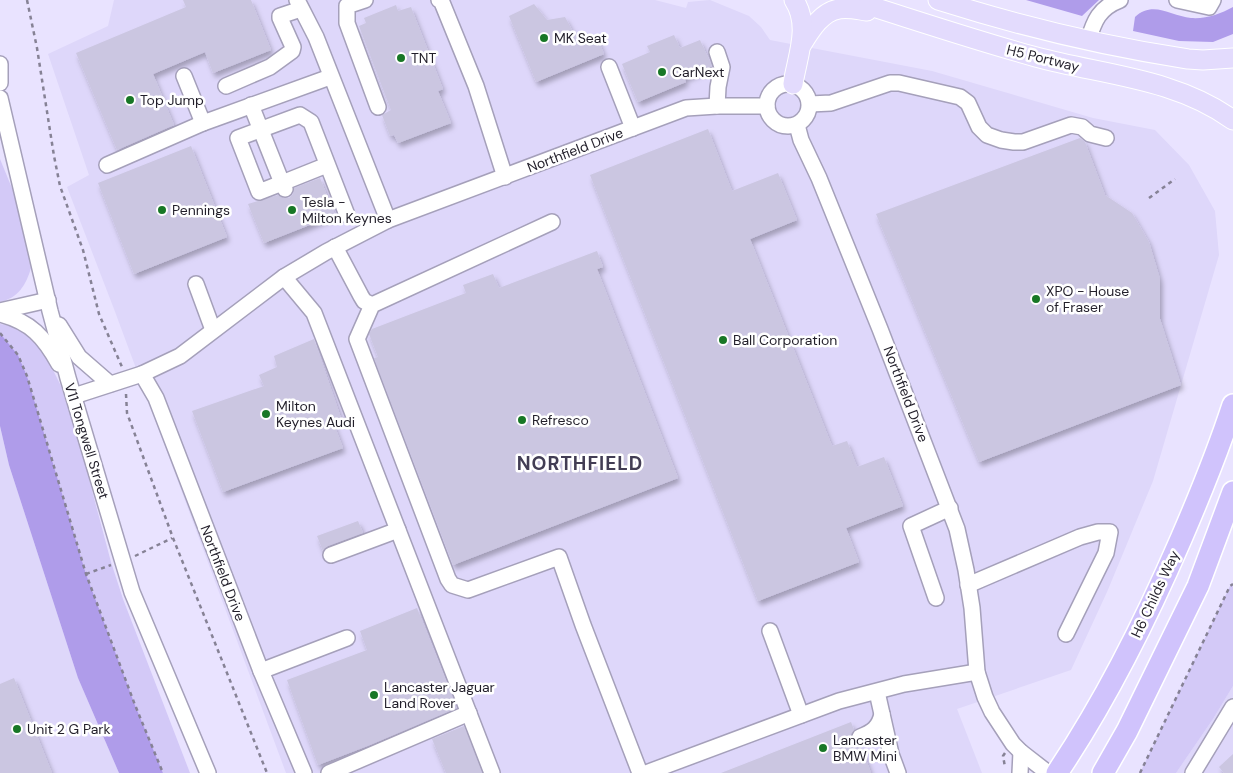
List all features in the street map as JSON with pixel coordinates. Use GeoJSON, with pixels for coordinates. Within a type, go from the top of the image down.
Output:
{"type":"FeatureCollection","features":[{"type":"Feature","properties":{"kind":"highway","name":"H6 Childs Way"},"geometry":{"type":"LineString","coordinates":[[1057,773],[1108,689],[1156,597],[1204,488],[1233,405]]}},
{"type":"Feature","properties":{"kind":"highway"},"geometry":{"type":"LineString","coordinates":[[1103,773],[1116,751],[1198,586],[1233,492]]}},
{"type":"Feature","properties":{"kind":"main road"},"geometry":{"type":"LineString","coordinates":[[793,84],[802,44],[800,13],[794,0]]}},
{"type":"Feature","properties":{"kind":"main road","name":"H5 Portway"},"geometry":{"type":"LineString","coordinates":[[851,0],[1038,58],[1159,84],[1201,100],[1220,110],[1233,120]]}},
{"type":"Feature","properties":{"kind":"main road","name":"H5 Portway"},"geometry":{"type":"LineString","coordinates":[[938,0],[1020,25],[1088,41],[1188,59],[1233,58]]}},
{"type":"Feature","properties":{"kind":"main road"},"geometry":{"type":"LineString","coordinates":[[802,44],[814,27],[825,16],[838,9],[904,17]]}},
{"type":"Feature","properties":{"kind":"street"},"geometry":{"type":"LineString","coordinates":[[365,0],[347,6],[347,23],[378,107]]}},
{"type":"Feature","properties":{"kind":"street"},"geometry":{"type":"LineString","coordinates":[[439,0],[441,0],[476,86],[505,177]]}},
{"type":"Feature","properties":{"kind":"street"},"geometry":{"type":"LineString","coordinates":[[1088,41],[1092,25],[1097,17],[1120,0]]}},
{"type":"Feature","properties":{"kind":"street"},"geometry":{"type":"LineString","coordinates":[[1177,0],[1209,7],[1213,0]]}},
{"type":"Feature","properties":{"kind":"street"},"geometry":{"type":"LineString","coordinates":[[226,86],[270,67],[292,51],[293,47],[280,16],[299,4],[316,37],[330,77],[388,220]]}},
{"type":"Feature","properties":{"kind":"street"},"geometry":{"type":"LineString","coordinates":[[717,52],[722,67],[717,106]]}},
{"type":"Feature","properties":{"kind":"street"},"geometry":{"type":"LineString","coordinates":[[0,64],[0,83]]}},
{"type":"Feature","properties":{"kind":"street"},"geometry":{"type":"LineString","coordinates":[[609,67],[633,128]]}},
{"type":"Feature","properties":{"kind":"street"},"geometry":{"type":"LineString","coordinates":[[184,76],[203,123]]}},
{"type":"Feature","properties":{"kind":"street"},"geometry":{"type":"LineString","coordinates":[[107,165],[203,123],[330,77]]}},
{"type":"Feature","properties":{"kind":"street"},"geometry":{"type":"LineString","coordinates":[[810,104],[831,103],[890,83],[899,82],[960,97],[968,103],[979,127],[987,136],[1001,140],[1023,142],[1071,125],[1082,127],[1090,134],[1106,138]]}},
{"type":"Feature","properties":{"kind":"street"},"geometry":{"type":"LineString","coordinates":[[786,84],[793,84],[805,91],[810,104],[807,117],[797,125],[783,126],[771,119],[767,106],[768,99],[775,89],[786,84]]}},
{"type":"Feature","properties":{"kind":"street","name":"V11 Tongwell Street"},"geometry":{"type":"LineString","coordinates":[[0,98],[68,378],[132,592],[208,773]]}},
{"type":"Feature","properties":{"kind":"street"},"geometry":{"type":"LineString","coordinates":[[251,105],[261,129],[279,188]]}},
{"type":"Feature","properties":{"kind":"street","name":"Northfield Drive"},"geometry":{"type":"LineString","coordinates":[[74,396],[142,374],[180,356],[284,277],[335,247],[388,220],[686,108],[767,106]]}},
{"type":"Feature","properties":{"kind":"street"},"geometry":{"type":"LineString","coordinates":[[279,188],[238,138],[300,115],[311,122],[347,215]]}},
{"type":"Feature","properties":{"kind":"street","name":"Northfield Drive"},"geometry":{"type":"LineString","coordinates":[[797,125],[801,140],[826,196],[958,529],[968,585],[977,672],[985,697],[992,712],[1013,744],[1020,752],[1048,773]]}},
{"type":"Feature","properties":{"kind":"street"},"geometry":{"type":"LineString","coordinates":[[279,188],[327,165]]}},
{"type":"Feature","properties":{"kind":"street"},"geometry":{"type":"LineString","coordinates":[[552,222],[372,305],[357,339],[448,579],[452,585],[468,590],[559,557],[640,773]]}},
{"type":"Feature","properties":{"kind":"street"},"geometry":{"type":"LineString","coordinates":[[335,247],[364,301],[372,305]]}},
{"type":"Feature","properties":{"kind":"street"},"geometry":{"type":"LineString","coordinates":[[284,277],[314,313],[492,773]]}},
{"type":"Feature","properties":{"kind":"street"},"geometry":{"type":"LineString","coordinates":[[196,284],[213,330]]}},
{"type":"Feature","properties":{"kind":"street"},"geometry":{"type":"LineString","coordinates":[[0,313],[49,306],[79,357],[110,384]]}},
{"type":"Feature","properties":{"kind":"street"},"geometry":{"type":"LineString","coordinates":[[0,313],[20,320],[31,327],[51,350],[68,378]]}},
{"type":"Feature","properties":{"kind":"street","name":"Northfield Drive"},"geometry":{"type":"LineString","coordinates":[[142,374],[156,398],[261,671],[304,773]]}},
{"type":"Feature","properties":{"kind":"street"},"geometry":{"type":"LineString","coordinates":[[936,598],[911,526],[950,508]]}},
{"type":"Feature","properties":{"kind":"street"},"geometry":{"type":"LineString","coordinates":[[332,555],[398,530]]}},
{"type":"Feature","properties":{"kind":"street"},"geometry":{"type":"LineString","coordinates":[[968,585],[1080,537],[1098,532],[1110,532],[1106,553],[1066,634]]}},
{"type":"Feature","properties":{"kind":"street"},"geometry":{"type":"LineString","coordinates":[[770,631],[801,715]]}},
{"type":"Feature","properties":{"kind":"street"},"geometry":{"type":"LineString","coordinates":[[261,671],[347,638]]}},
{"type":"Feature","properties":{"kind":"street"},"geometry":{"type":"LineString","coordinates":[[646,773],[839,701],[904,684],[977,672]]}},
{"type":"Feature","properties":{"kind":"street"},"geometry":{"type":"LineString","coordinates":[[877,692],[891,754],[898,773]]}},
{"type":"Feature","properties":{"kind":"street"},"geometry":{"type":"LineString","coordinates":[[1193,773],[1233,707]]}},
{"type":"Feature","properties":{"kind":"street"},"geometry":{"type":"LineString","coordinates":[[329,773],[469,713]]}},
{"type":"Feature","properties":{"kind":"street"},"geometry":{"type":"LineString","coordinates":[[860,737],[874,730],[880,724],[882,714]]}},
{"type":"Feature","properties":{"kind":"street"},"geometry":{"type":"LineString","coordinates":[[1092,773],[1116,751]]}},
{"type":"Feature","properties":{"kind":"street"},"geometry":{"type":"LineString","coordinates":[[1020,752],[1020,773]]}},
{"type":"Feature","properties":{"kind":"path"},"geometry":{"type":"LineString","coordinates":[[1149,198],[1175,179]]}},
{"type":"Feature","properties":{"kind":"path"},"geometry":{"type":"LineString","coordinates":[[0,333],[18,355],[26,376],[86,574],[163,773]]}},
{"type":"Feature","properties":{"kind":"path"},"geometry":{"type":"LineString","coordinates":[[1140,773],[1230,586],[1233,584]]}},
{"type":"Feature","properties":{"kind":"shaded area"},"geometry":{"type":"Polygon","coordinates":[[[114,0],[655,0],[686,8],[688,2],[710,0],[749,16],[761,27],[770,40],[932,71],[1093,118],[1155,130],[1189,165],[1215,211],[1219,255],[1153,481],[1107,592],[1071,670],[957,709],[982,773],[286,773],[67,187],[89,175],[48,54],[108,26],[114,0]]]}},
{"type":"Feature","properties":{"kind":"shaded area"},"geometry":{"type":"Polygon","coordinates":[[[1026,0],[1099,0],[1082,16],[1026,0]]]}},
{"type":"Feature","properties":{"kind":"shaded area"},"geometry":{"type":"Polygon","coordinates":[[[1233,7],[1233,34],[1213,42],[1179,41],[1133,31],[1135,17],[1149,10],[1162,10],[1184,17],[1202,18],[1233,7]]]}},
{"type":"Feature","properties":{"kind":"shaded area"},"geometry":{"type":"Polygon","coordinates":[[[0,159],[16,198],[31,268],[27,280],[20,290],[12,297],[0,302],[0,159]]]}},
{"type":"Feature","properties":{"kind":"shaded area"},"geometry":{"type":"Polygon","coordinates":[[[0,324],[11,326],[24,332],[33,340],[45,354],[61,386],[81,449],[111,562],[123,599],[190,773],[163,773],[135,705],[86,574],[27,376],[18,355],[0,333],[0,324]]]}},
{"type":"Feature","properties":{"kind":"shaded area"},"geometry":{"type":"Polygon","coordinates":[[[0,333],[18,355],[27,376],[86,574],[135,705],[163,773],[119,773],[78,678],[9,465],[0,426],[0,333]]]}},
{"type":"Feature","properties":{"kind":"shaded area"},"geometry":{"type":"Polygon","coordinates":[[[0,426],[9,465],[78,678],[119,773],[0,773],[0,426]]]}},
{"type":"Feature","properties":{"kind":"shaded area"},"geometry":{"type":"Polygon","coordinates":[[[1233,584],[1233,686],[1176,773],[1140,773],[1230,586],[1233,584]]]}},
{"type":"Feature","properties":{"kind":"shaded area"},"geometry":{"type":"Polygon","coordinates":[[[1233,686],[1233,773],[1176,773],[1213,719],[1233,686]]]}},
{"type":"Feature","properties":{"kind":"building","name":"Top Jump"},"geometry":{"type":"Polygon","coordinates":[[[183,0],[251,0],[271,50],[213,73],[205,52],[153,74],[174,125],[117,150],[76,53],[186,7],[183,0]]]}},
{"type":"Feature","properties":{"kind":"building"},"geometry":{"type":"Polygon","coordinates":[[[534,4],[547,20],[565,17],[578,41],[597,37],[604,54],[536,82],[509,16],[534,4]]]}},
{"type":"Feature","properties":{"kind":"building","name":"TNT"},"geometry":{"type":"Polygon","coordinates":[[[396,5],[398,11],[411,7],[443,89],[438,91],[451,123],[398,143],[394,135],[390,136],[382,115],[391,110],[359,26],[366,23],[364,18],[396,5]]]}},
{"type":"Feature","properties":{"kind":"building","name":"CarNext"},"geometry":{"type":"Polygon","coordinates":[[[674,35],[680,48],[700,40],[712,66],[684,78],[686,82],[638,102],[622,64],[650,52],[647,46],[674,35]]]}},
{"type":"Feature","properties":{"kind":"building","name":"Ball Corporation"},"geometry":{"type":"Polygon","coordinates":[[[708,129],[732,191],[778,173],[797,220],[750,239],[832,446],[847,441],[857,467],[884,457],[903,506],[846,528],[859,562],[758,601],[590,175],[708,129]]]}},
{"type":"Feature","properties":{"kind":"building","name":"XPO - House of Fraser"},"geometry":{"type":"Polygon","coordinates":[[[1080,138],[1085,142],[1105,195],[1132,213],[1149,242],[1160,279],[1160,319],[1181,385],[979,462],[876,214],[1080,138]]]}},
{"type":"Feature","properties":{"kind":"building","name":"Pennings"},"geometry":{"type":"Polygon","coordinates":[[[191,146],[227,237],[134,274],[98,183],[191,146]]]}},
{"type":"Feature","properties":{"kind":"building","name":"Tesla - Milton Keynes"},"geometry":{"type":"Polygon","coordinates":[[[320,178],[335,215],[264,243],[248,204],[278,195],[289,198],[293,194],[294,188],[320,178]]]}},
{"type":"Feature","properties":{"kind":"building","name":"Refresco"},"geometry":{"type":"Polygon","coordinates":[[[597,251],[603,267],[597,269],[678,478],[453,565],[374,358],[378,357],[369,334],[372,329],[466,293],[463,285],[493,274],[499,288],[597,251]]]}},
{"type":"Feature","properties":{"kind":"building","name":"Milton Keynes Audi"},"geometry":{"type":"Polygon","coordinates":[[[314,339],[341,418],[332,419],[343,448],[223,492],[192,411],[264,386],[259,375],[277,367],[274,356],[314,339]]]}},
{"type":"Feature","properties":{"kind":"building"},"geometry":{"type":"Polygon","coordinates":[[[358,521],[363,533],[328,546],[323,551],[317,536],[358,521]]]}},
{"type":"Feature","properties":{"kind":"building","name":"Lancaster Jaguar Land Rover"},"geometry":{"type":"Polygon","coordinates":[[[417,608],[457,708],[318,765],[287,680],[367,650],[360,631],[417,608]]]}},
{"type":"Feature","properties":{"kind":"building","name":"Unit 2 G Park"},"geometry":{"type":"Polygon","coordinates":[[[14,678],[52,773],[0,773],[0,684],[14,678]]]}},
{"type":"Feature","properties":{"kind":"building","name":"Lancaster BMW Mini"},"geometry":{"type":"Polygon","coordinates":[[[851,722],[854,730],[851,740],[855,745],[861,746],[871,773],[721,773],[851,722]]]}},
{"type":"Feature","properties":{"kind":"building"},"geometry":{"type":"Polygon","coordinates":[[[464,726],[482,773],[446,773],[432,739],[464,726]]]}},
{"type":"Feature","properties":{"kind":"building"},"geometry":{"type":"Polygon","coordinates":[[[1233,754],[1233,773],[1224,773],[1219,767],[1233,754]]]}},
{"type":"Feature","properties":{"kind":"place","name":"MK Seat"},"geometry":{"type":"Point","coordinates":[544,38]}},
{"type":"Feature","properties":{"kind":"place","name":"TNT"},"geometry":{"type":"Point","coordinates":[401,58]}},
{"type":"Feature","properties":{"kind":"place","name":"CarNext"},"geometry":{"type":"Point","coordinates":[662,72]}},
{"type":"Feature","properties":{"kind":"place","name":"Top Jump"},"geometry":{"type":"Point","coordinates":[130,100]}},
{"type":"Feature","properties":{"kind":"place","name":"Pennings"},"geometry":{"type":"Point","coordinates":[162,210]}},
{"type":"Feature","properties":{"kind":"place","name":"Tesla - Milton Keynes"},"geometry":{"type":"Point","coordinates":[292,210]}},
{"type":"Feature","properties":{"kind":"place","name":"XPO - House of Fraser"},"geometry":{"type":"Point","coordinates":[1036,299]}},
{"type":"Feature","properties":{"kind":"place","name":"Ball Corporation"},"geometry":{"type":"Point","coordinates":[723,340]}},
{"type":"Feature","properties":{"kind":"place","name":"Milton Keynes Audi"},"geometry":{"type":"Point","coordinates":[266,414]}},
{"type":"Feature","properties":{"kind":"place","name":"Refresco"},"geometry":{"type":"Point","coordinates":[522,420]}},
{"type":"Feature","properties":{"kind":"place","name":"Lancaster Jaguar Land Rover"},"geometry":{"type":"Point","coordinates":[374,695]}},
{"type":"Feature","properties":{"kind":"place","name":"Unit 2 G Park"},"geometry":{"type":"Point","coordinates":[17,729]}},
{"type":"Feature","properties":{"kind":"place","name":"Lancaster BMW Mini"},"geometry":{"type":"Point","coordinates":[823,748]}},
{"type":"Feature","properties":{"kind":"district","name":"NORTHFIELD"},"geometry":{"type":"Point","coordinates":[580,463]}}]}
